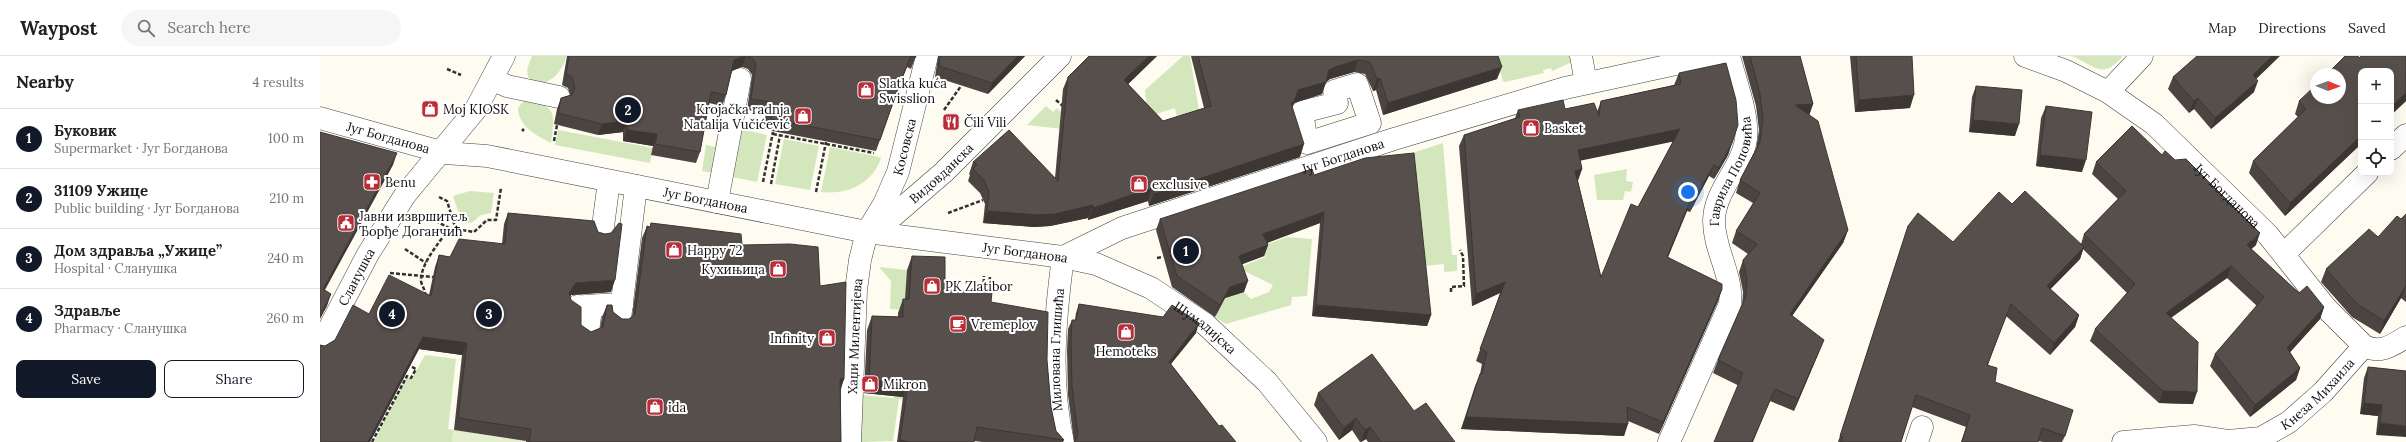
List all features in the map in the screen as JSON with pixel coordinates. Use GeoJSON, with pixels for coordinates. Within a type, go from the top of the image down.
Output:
{"type":"FeatureCollection","features":[{"type":"Feature","properties":{"kind":"street","name":"Сланушка"},"geometry":{"type":"LineString","coordinates":[[320,346],[368,254],[405,195],[439,152],[466,122],[504,56]]}},
{"type":"Feature","properties":{"kind":"street","name":"Косовска"},"geometry":{"type":"LineString","coordinates":[[867,232],[884,204],[898,172],[927,56]]}},
{"type":"Feature","properties":{"kind":"street","name":"Видовданска"},"geometry":{"type":"LineString","coordinates":[[867,232],[893,216],[919,195],[1060,56]]}},
{"type":"Feature","properties":{"kind":"street"},"geometry":{"type":"LineString","coordinates":[[1581,56],[1586,82]]}},
{"type":"Feature","properties":{"kind":"street","name":"Југ Богданова"},"geometry":{"type":"LineString","coordinates":[[320,118],[439,152],[487,156],[867,232],[1063,256],[1122,228],[1326,161],[1567,95],[1586,82],[1713,56]]}},
{"type":"Feature","properties":{"kind":"street","name":"Гаврила Поповића"},"geometry":{"type":"LineString","coordinates":[[1669,442],[1730,304],[1730,285],[1719,255],[1714,219],[1722,193],[1744,147],[1746,131],[1729,56]]}},
{"type":"Feature","properties":{"kind":"street","name":"Југ Богданова"},"geometry":{"type":"LineString","coordinates":[[2025,56],[2066,71],[2108,92],[2159,129],[2268,235],[2326,308],[2364,346]]}},
{"type":"Feature","properties":{"kind":"street"},"geometry":{"type":"LineString","coordinates":[[2108,92],[2142,56]]}},
{"type":"Feature","properties":{"kind":"street"},"geometry":{"type":"LineString","coordinates":[[492,79],[507,86],[559,97]]}},
{"type":"Feature","properties":{"kind":"street"},"geometry":{"type":"LineString","coordinates":[[717,202],[740,79]]}},
{"type":"Feature","properties":{"kind":"street"},"geometry":{"type":"LineString","coordinates":[[1326,161],[1317,127],[1319,119],[1339,113]]}},
{"type":"Feature","properties":{"kind":"street"},"geometry":{"type":"LineString","coordinates":[[2394,146],[2406,135]]}},
{"type":"Feature","properties":{"kind":"street"},"geometry":{"type":"LineString","coordinates":[[2284,254],[2364,176]]}},
{"type":"Feature","properties":{"kind":"street"},"geometry":{"type":"LineString","coordinates":[[602,234],[609,181]]}},
{"type":"Feature","properties":{"kind":"street"},"geometry":{"type":"LineString","coordinates":[[585,318],[598,304],[621,312],[636,186]]}},
{"type":"Feature","properties":{"kind":"street","name":"Хаџи Милентијева"},"geometry":{"type":"LineString","coordinates":[[850,442],[856,290],[867,232]]}},
{"type":"Feature","properties":{"kind":"street","name":"Шумадијска"},"geometry":{"type":"LineString","coordinates":[[1063,256],[1096,264],[1205,324],[1242,357],[1285,402],[1316,442]]}},
{"type":"Feature","properties":{"kind":"street","name":"Милована Глишића"},"geometry":{"type":"LineString","coordinates":[[1063,256],[1054,370],[1056,401],[1063,442]]}},
{"type":"Feature","properties":{"kind":"street"},"geometry":{"type":"LineString","coordinates":[[2364,346],[2371,349],[2387,348],[2406,337]]}},
{"type":"Feature","properties":{"kind":"street","name":"Кнеза Михаила"},"geometry":{"type":"LineString","coordinates":[[2123,442],[2194,436],[2228,441],[2261,438],[2289,422],[2323,392],[2364,346]]}},
{"type":"Feature","properties":{"kind":"path"},"geometry":{"type":"LineString","coordinates":[[1057,101],[1066,109]]}},
{"type":"Feature","properties":{"kind":"path"},"geometry":{"type":"LineString","coordinates":[[553,144],[556,128]]}},
{"type":"Feature","properties":{"kind":"path"},"geometry":{"type":"LineString","coordinates":[[763,182],[773,133],[826,142],[869,152]]}},
{"type":"Feature","properties":{"kind":"path"},"geometry":{"type":"LineString","coordinates":[[771,183],[780,135]]}},
{"type":"Feature","properties":{"kind":"path"},"geometry":{"type":"LineString","coordinates":[[814,197],[826,142]]}},
{"type":"Feature","properties":{"kind":"path"},"geometry":{"type":"LineString","coordinates":[[422,213],[449,228],[474,232],[484,222],[496,220],[501,186]]}},
{"type":"Feature","properties":{"kind":"path"},"geometry":{"type":"LineString","coordinates":[[439,196],[447,201],[456,230]]}},
{"type":"Feature","properties":{"kind":"path"},"geometry":{"type":"LineString","coordinates":[[942,215],[983,200]]}},
{"type":"Feature","properties":{"kind":"path"},"geometry":{"type":"LineString","coordinates":[[422,300],[425,300],[426,290],[421,283],[423,268],[449,228]]}},
{"type":"Feature","properties":{"kind":"path"},"geometry":{"type":"LineString","coordinates":[[402,247],[426,263]]}},
{"type":"Feature","properties":{"kind":"path"},"geometry":{"type":"LineString","coordinates":[[1451,292],[1451,287],[1464,286],[1463,256],[1460,250]]}},
{"type":"Feature","properties":{"kind":"path"},"geometry":{"type":"LineString","coordinates":[[1157,258],[1164,257]]}},
{"type":"Feature","properties":{"kind":"path"},"geometry":{"type":"LineString","coordinates":[[386,273],[433,277]]}},
{"type":"Feature","properties":{"kind":"path"},"geometry":{"type":"LineString","coordinates":[[395,278],[397,274]]}},
{"type":"Feature","properties":{"kind":"path"},"geometry":{"type":"LineString","coordinates":[[983,300],[984,276]]}},
{"type":"Feature","properties":{"kind":"path"},"geometry":{"type":"LineString","coordinates":[[989,301],[990,279]]}},
{"type":"Feature","properties":{"kind":"path"},"geometry":{"type":"LineString","coordinates":[[372,442],[407,376],[411,378],[416,369],[410,366]]}},
{"type":"Feature","properties":{"kind":"green space"},"geometry":{"type":"Polygon","coordinates":[[[532,56],[566,56],[557,74],[547,82],[540,83],[534,82],[528,77],[527,69],[532,56]]]}},
{"type":"Feature","properties":{"kind":"green space"},"geometry":{"type":"Polygon","coordinates":[[[1183,56],[1190,56],[1200,116],[1178,123],[1175,108],[1147,117],[1145,90],[1183,56]]]}},
{"type":"Feature","properties":{"kind":"green space"},"geometry":{"type":"Polygon","coordinates":[[[1495,56],[1570,56],[1572,62],[1552,71],[1551,68],[1543,70],[1544,73],[1505,82],[1503,81],[1495,56]]]}},
{"type":"Feature","properties":{"kind":"green space"},"geometry":{"type":"Polygon","coordinates":[[[2072,56],[2122,57],[2109,68],[2098,69],[2072,56]]]}},
{"type":"Feature","properties":{"kind":"green space"},"geometry":{"type":"Polygon","coordinates":[[[525,99],[543,105],[552,112],[553,124],[551,143],[534,134],[521,120],[518,108],[525,99]]]}},
{"type":"Feature","properties":{"kind":"green space"},"geometry":{"type":"Polygon","coordinates":[[[723,106],[726,107],[714,173],[702,171],[706,145],[715,147],[723,106]]]}},
{"type":"Feature","properties":{"kind":"green space"},"geometry":{"type":"Polygon","coordinates":[[[1046,106],[1053,112],[1057,108],[1080,131],[1027,125],[1046,106]]]}},
{"type":"Feature","properties":{"kind":"green space"},"geometry":{"type":"Polygon","coordinates":[[[740,129],[767,135],[757,182],[732,177],[740,129]]]}},
{"type":"Feature","properties":{"kind":"green space"},"geometry":{"type":"Polygon","coordinates":[[[558,130],[653,148],[650,163],[555,145],[558,130]]]}},
{"type":"Feature","properties":{"kind":"green space"},"geometry":{"type":"Polygon","coordinates":[[[784,139],[819,146],[810,190],[775,184],[784,139]]]}},
{"type":"Feature","properties":{"kind":"green space"},"geometry":{"type":"Polygon","coordinates":[[[1443,143],[1452,255],[1457,255],[1457,271],[1444,272],[1444,264],[1424,266],[1412,153],[1443,143]]]}},
{"type":"Feature","properties":{"kind":"green space"},"geometry":{"type":"Polygon","coordinates":[[[830,147],[881,158],[872,175],[858,186],[840,192],[821,192],[830,147]]]}},
{"type":"Feature","properties":{"kind":"green space"},"geometry":{"type":"Polygon","coordinates":[[[1627,169],[1626,181],[1633,182],[1631,192],[1625,191],[1623,200],[1597,200],[1594,175],[1627,169]]]}},
{"type":"Feature","properties":{"kind":"green space"},"geometry":{"type":"Polygon","coordinates":[[[470,191],[494,193],[491,213],[481,215],[471,222],[462,223],[453,196],[470,191]]]}},
{"type":"Feature","properties":{"kind":"green space"},"geometry":{"type":"Polygon","coordinates":[[[1287,237],[1312,239],[1307,296],[1292,297],[1291,305],[1226,324],[1215,317],[1225,298],[1244,292],[1251,299],[1269,292],[1273,285],[1238,268],[1265,257],[1261,246],[1287,237]]]}},
{"type":"Feature","properties":{"kind":"green space"},"geometry":{"type":"Polygon","coordinates":[[[879,267],[907,270],[931,311],[890,309],[891,281],[879,267]]]}},
{"type":"Feature","properties":{"kind":"green space"},"geometry":{"type":"Polygon","coordinates":[[[425,355],[456,359],[448,429],[454,430],[452,442],[374,442],[407,377],[412,379],[425,355]]]}},
{"type":"Feature","properties":{"kind":"green space"},"geometry":{"type":"Polygon","coordinates":[[[896,361],[965,409],[899,399],[893,441],[861,442],[861,395],[893,398],[896,361]]]}},
{"type":"Feature","properties":{"kind":"green space"},"geometry":{"type":"Polygon","coordinates":[[[454,430],[525,441],[525,442],[452,442],[454,430]]]}},
{"type":"Feature","properties":{"kind":"building"},"geometry":{"type":"Polygon","coordinates":[[[569,56],[745,56],[734,60],[726,95],[711,92],[700,152],[655,144],[657,134],[627,130],[627,121],[602,124],[558,113],[561,98],[572,95],[575,88],[572,77],[566,74],[569,56]]]}},
{"type":"Feature","properties":{"kind":"building"},"geometry":{"type":"Polygon","coordinates":[[[747,56],[911,56],[899,85],[880,140],[771,119],[772,114],[768,113],[770,102],[751,99],[756,64],[752,58],[747,56]]]}},
{"type":"Feature","properties":{"kind":"building"},"geometry":{"type":"Polygon","coordinates":[[[940,56],[1018,56],[992,83],[939,66],[940,56]]]}},
{"type":"Feature","properties":{"kind":"building"},"geometry":{"type":"Polygon","coordinates":[[[1089,56],[1149,56],[1124,80],[1163,121],[1211,106],[1198,56],[1498,56],[1502,67],[1388,103],[1380,78],[1377,79],[1370,62],[1358,60],[1329,70],[1326,82],[1298,90],[1294,102],[1291,103],[1304,144],[1154,194],[1152,188],[1093,208],[1093,205],[1055,214],[1039,215],[987,211],[989,192],[984,180],[973,169],[977,165],[973,162],[1009,130],[1058,181],[1068,77],[1089,56]]]}},
{"type":"Feature","properties":{"kind":"building"},"geometry":{"type":"Polygon","coordinates":[[[1750,56],[1800,56],[1813,104],[1795,105],[1818,121],[1848,230],[1790,314],[1824,340],[1798,399],[1775,389],[1752,442],[1714,442],[1743,373],[1718,360],[1746,296],[1747,279],[1743,260],[1757,244],[1736,231],[1760,193],[1740,180],[1760,142],[1763,118],[1760,94],[1750,56]]]}},
{"type":"Feature","properties":{"kind":"building"},"geometry":{"type":"Polygon","coordinates":[[[1856,56],[1912,56],[1914,95],[1859,100],[1856,56]]]}},
{"type":"Feature","properties":{"kind":"building"},"geometry":{"type":"Polygon","coordinates":[[[2197,56],[2272,56],[2253,75],[2258,81],[2215,118],[2198,98],[2194,101],[2173,77],[2197,56]]]}},
{"type":"Feature","properties":{"kind":"building"},"geometry":{"type":"Polygon","coordinates":[[[2345,56],[2358,56],[2359,58],[2361,56],[2406,56],[2406,93],[2394,104],[2394,68],[2358,68],[2358,139],[2290,203],[2253,161],[2306,109],[2299,101],[2310,91],[2310,104],[2346,104],[2346,68],[2333,68],[2345,56]]]}},
{"type":"Feature","properties":{"kind":"building"},"geometry":{"type":"Polygon","coordinates":[[[1726,63],[1736,100],[1738,125],[1732,143],[1719,168],[1714,165],[1694,200],[1691,199],[1667,257],[1722,284],[1722,289],[1663,422],[1627,407],[1628,424],[1466,417],[1480,374],[1482,374],[1487,352],[1480,349],[1505,282],[1476,294],[1464,135],[1520,117],[1518,110],[1563,100],[1565,109],[1594,103],[1599,116],[1601,101],[1681,84],[1679,73],[1726,63]],[[1680,129],[1578,150],[1582,169],[1575,171],[1601,277],[1631,204],[1638,207],[1680,129]]]}},
{"type":"Feature","properties":{"kind":"building"},"geometry":{"type":"Polygon","coordinates":[[[1976,86],[2022,90],[2019,124],[1973,120],[1976,86]]]}},
{"type":"Feature","properties":{"kind":"building"},"geometry":{"type":"Polygon","coordinates":[[[2046,106],[2092,112],[2086,160],[2040,155],[2046,106]]]}},
{"type":"Feature","properties":{"kind":"building"},"geometry":{"type":"Polygon","coordinates":[[[2132,126],[2162,155],[2165,151],[2175,160],[2186,159],[2260,233],[2247,245],[2299,293],[2307,286],[2324,307],[2287,348],[2300,368],[2255,405],[2215,354],[2264,297],[2231,266],[2166,313],[2198,342],[2197,392],[2163,391],[2095,329],[2135,284],[2084,234],[2126,191],[2096,162],[2132,126]]]}},
{"type":"Feature","properties":{"kind":"building"},"geometry":{"type":"Polygon","coordinates":[[[320,132],[397,153],[323,289],[331,294],[320,315],[320,132]]]}},
{"type":"Feature","properties":{"kind":"building"},"geometry":{"type":"Polygon","coordinates":[[[1414,153],[1431,315],[1316,305],[1324,212],[1263,234],[1268,245],[1239,256],[1248,281],[1230,287],[1220,305],[1177,276],[1160,219],[1312,169],[1314,175],[1365,158],[1414,153]]]}},
{"type":"Feature","properties":{"kind":"building"},"geometry":{"type":"Polygon","coordinates":[[[2025,191],[2084,247],[2047,286],[2079,315],[2054,343],[2011,304],[1987,365],[1997,368],[1995,382],[2073,410],[2065,436],[2042,428],[2038,442],[1962,442],[1970,415],[1916,395],[1901,442],[1841,442],[1843,437],[1840,436],[1908,226],[1918,213],[1953,242],[1999,192],[2012,204],[2025,191]]]}},
{"type":"Feature","properties":{"kind":"building"},"geometry":{"type":"Polygon","coordinates":[[[508,213],[594,221],[598,232],[605,234],[611,233],[619,223],[622,224],[615,280],[576,283],[569,293],[571,300],[581,307],[581,325],[591,332],[603,327],[607,305],[612,305],[613,312],[622,319],[629,319],[635,314],[647,226],[650,227],[651,223],[741,234],[742,245],[790,244],[818,247],[820,286],[846,282],[844,379],[840,379],[841,442],[529,442],[531,429],[458,418],[467,343],[423,337],[368,442],[320,442],[320,345],[325,346],[335,340],[353,305],[369,314],[389,275],[431,296],[439,255],[450,257],[459,239],[505,244],[508,213]]]}},
{"type":"Feature","properties":{"kind":"building"},"geometry":{"type":"Polygon","coordinates":[[[2406,214],[2406,286],[2384,321],[2357,304],[2326,269],[2369,229],[2378,237],[2397,216],[2401,219],[2406,214]]]}},
{"type":"Feature","properties":{"kind":"building"},"geometry":{"type":"Polygon","coordinates":[[[912,256],[945,257],[945,290],[992,292],[991,302],[1048,312],[1047,360],[1051,407],[1056,431],[1064,440],[977,427],[974,442],[910,442],[900,440],[908,383],[869,380],[872,316],[903,317],[903,299],[909,299],[912,256]]]}},
{"type":"Feature","properties":{"kind":"building"},"geometry":{"type":"Polygon","coordinates":[[[1079,304],[1163,317],[1172,305],[1199,323],[1169,362],[1219,426],[1222,425],[1236,442],[1074,442],[1078,436],[1072,386],[1071,340],[1072,320],[1076,320],[1079,304]]]}},
{"type":"Feature","properties":{"kind":"building"},"geometry":{"type":"Polygon","coordinates":[[[1372,354],[1414,411],[1426,403],[1455,442],[1381,442],[1370,427],[1365,430],[1356,418],[1344,428],[1318,393],[1372,354]]]}},
{"type":"Feature","properties":{"kind":"building"},"geometry":{"type":"Polygon","coordinates":[[[2368,367],[2406,371],[2406,426],[2380,423],[2382,405],[2364,403],[2368,367]]]}},
{"type":"Feature","properties":{"kind":"place","name":"Slatka kuća Swisslion"},"geometry":{"type":"Point","coordinates":[866,90]}},
{"type":"Feature","properties":{"kind":"place","name":"Moj KIOSK"},"geometry":{"type":"Point","coordinates":[430,109]}},
{"type":"Feature","properties":{"kind":"place","name":"31109 Ужице"},"geometry":{"type":"Point","coordinates":[628,110]}},
{"type":"Feature","properties":{"kind":"place","name":"Krojačka radnja Natalija Vučićević"},"geometry":{"type":"Point","coordinates":[803,116]}},
{"type":"Feature","properties":{"kind":"place","name":"Čili Vili"},"geometry":{"type":"Point","coordinates":[951,122]}},
{"type":"Feature","properties":{"kind":"place","name":"Basket"},"geometry":{"type":"Point","coordinates":[1531,128]}},
{"type":"Feature","properties":{"kind":"place","name":"Benu"},"geometry":{"type":"Point","coordinates":[372,182]}},
{"type":"Feature","properties":{"kind":"place","name":"exclusive"},"geometry":{"type":"Point","coordinates":[1139,184]}},
{"type":"Feature","properties":{"kind":"place","name":"Јавни извршитељ Ђорђе Доганчић"},"geometry":{"type":"Point","coordinates":[346,223]}},
{"type":"Feature","properties":{"kind":"place","name":"Happy 72"},"geometry":{"type":"Point","coordinates":[674,250]}},
{"type":"Feature","properties":{"kind":"place","name":"Буковик"},"geometry":{"type":"Point","coordinates":[1186,251]}},
{"type":"Feature","properties":{"kind":"place","name":"Кухињица"},"geometry":{"type":"Point","coordinates":[778,269]}},
{"type":"Feature","properties":{"kind":"place","name":"PK Zlatibor"},"geometry":{"type":"Point","coordinates":[932,286]}},
{"type":"Feature","properties":{"kind":"place","name":"Здравље"},"geometry":{"type":"Point","coordinates":[392,314]}},
{"type":"Feature","properties":{"kind":"place","name":"Дом здравља „Ужице”"},"geometry":{"type":"Point","coordinates":[489,314]}},
{"type":"Feature","properties":{"kind":"place","name":"Vremeplov"},"geometry":{"type":"Point","coordinates":[958,324]}},
{"type":"Feature","properties":{"kind":"place","name":"Hemoteks"},"geometry":{"type":"Point","coordinates":[1126,332]}},
{"type":"Feature","properties":{"kind":"place","name":"Infinity"},"geometry":{"type":"Point","coordinates":[827,338]}},
{"type":"Feature","properties":{"kind":"place","name":"Mikron"},"geometry":{"type":"Point","coordinates":[870,384]}},
{"type":"Feature","properties":{"kind":"place","name":"ida"},"geometry":{"type":"Point","coordinates":[655,407]}}]}
